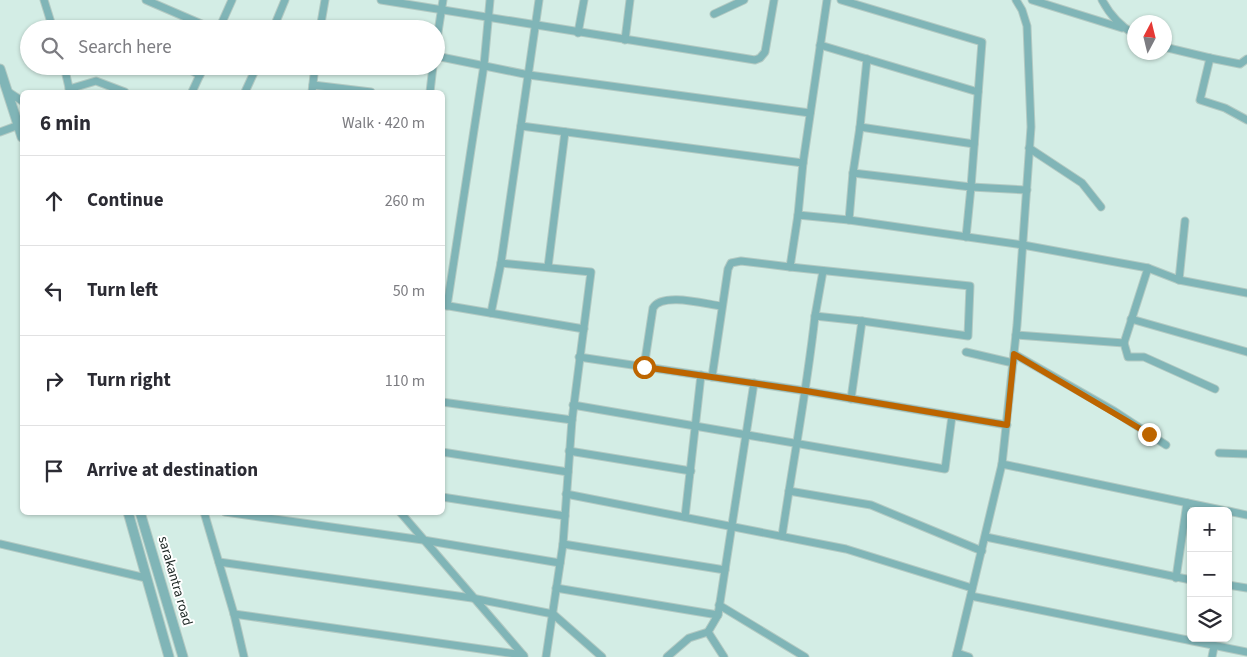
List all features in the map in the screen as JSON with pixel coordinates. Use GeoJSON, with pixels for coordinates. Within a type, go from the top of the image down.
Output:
{"type":"FeatureCollection","features":[{"type":"Feature","properties":{"kind":"street"},"geometry":{"type":"LineString","coordinates":[[44,0],[50,20]]}},
{"type":"Feature","properties":{"kind":"street"},"geometry":{"type":"LineString","coordinates":[[146,0],[192,20]]}},
{"type":"Feature","properties":{"kind":"street"},"geometry":{"type":"LineString","coordinates":[[224,20],[232,0]]}},
{"type":"Feature","properties":{"kind":"street"},"geometry":{"type":"LineString","coordinates":[[277,20],[285,0]]}},
{"type":"Feature","properties":{"kind":"street"},"geometry":{"type":"LineString","coordinates":[[322,20],[325,0]]}},
{"type":"Feature","properties":{"kind":"street"},"geometry":{"type":"LineString","coordinates":[[381,0],[755,60],[760,58],[765,52],[774,0]]}},
{"type":"Feature","properties":{"kind":"street"},"geometry":{"type":"LineString","coordinates":[[439,20],[443,0]]}},
{"type":"Feature","properties":{"kind":"street"},"geometry":{"type":"LineString","coordinates":[[490,0],[484,65],[445,305],[584,329]]}},
{"type":"Feature","properties":{"kind":"street"},"geometry":{"type":"LineString","coordinates":[[491,313],[502,263],[539,0]]}},
{"type":"Feature","properties":{"kind":"street"},"geometry":{"type":"LineString","coordinates":[[578,33],[584,0]]}},
{"type":"Feature","properties":{"kind":"street"},"geometry":{"type":"LineString","coordinates":[[624,40],[630,0]]}},
{"type":"Feature","properties":{"kind":"street"},"geometry":{"type":"LineString","coordinates":[[714,14],[744,0]]}},
{"type":"Feature","properties":{"kind":"street"},"geometry":{"type":"LineString","coordinates":[[790,267],[827,0]]}},
{"type":"Feature","properties":{"kind":"street"},"geometry":{"type":"LineString","coordinates":[[841,0],[982,42],[966,237]]}},
{"type":"Feature","properties":{"kind":"street"},"geometry":{"type":"LineString","coordinates":[[969,657],[956,655],[986,537],[1002,464],[1016,335],[1030,148],[1027,26],[1022,10],[1016,0]]}},
{"type":"Feature","properties":{"kind":"street"},"geometry":{"type":"LineString","coordinates":[[1032,0],[1127,30]]}},
{"type":"Feature","properties":{"kind":"street"},"geometry":{"type":"LineString","coordinates":[[1102,0],[1107,10],[1122,28]]}},
{"type":"Feature","properties":{"kind":"street"},"geometry":{"type":"LineString","coordinates":[[820,45],[978,92]]}},
{"type":"Feature","properties":{"kind":"street"},"geometry":{"type":"LineString","coordinates":[[1172,49],[1240,64],[1247,59]]}},
{"type":"Feature","properties":{"kind":"street"},"geometry":{"type":"LineString","coordinates":[[445,58],[529,75],[810,113]]}},
{"type":"Feature","properties":{"kind":"street"},"geometry":{"type":"LineString","coordinates":[[1210,58],[1200,100],[1225,108],[1247,120]]}},
{"type":"Feature","properties":{"kind":"street"},"geometry":{"type":"LineString","coordinates":[[849,220],[867,59]]}},
{"type":"Feature","properties":{"kind":"street"},"geometry":{"type":"LineString","coordinates":[[0,69],[20,129]]}},
{"type":"Feature","properties":{"kind":"street"},"geometry":{"type":"LineString","coordinates":[[66,75],[70,90]]}},
{"type":"Feature","properties":{"kind":"street"},"geometry":{"type":"LineString","coordinates":[[193,90],[200,75]]}},
{"type":"Feature","properties":{"kind":"street"},"geometry":{"type":"LineString","coordinates":[[246,90],[253,75]]}},
{"type":"Feature","properties":{"kind":"street"},"geometry":{"type":"LineString","coordinates":[[314,75],[312,89],[332,90]]}},
{"type":"Feature","properties":{"kind":"street"},"geometry":{"type":"LineString","coordinates":[[430,90],[432,75]]}},
{"type":"Feature","properties":{"kind":"street"},"geometry":{"type":"LineString","coordinates":[[73,90],[96,81],[120,90]]}},
{"type":"Feature","properties":{"kind":"street"},"geometry":{"type":"LineString","coordinates":[[7,91],[20,100]]}},
{"type":"Feature","properties":{"kind":"street"},"geometry":{"type":"LineString","coordinates":[[0,132],[19,125]]}},
{"type":"Feature","properties":{"kind":"street"},"geometry":{"type":"LineString","coordinates":[[521,126],[803,163]]}},
{"type":"Feature","properties":{"kind":"street"},"geometry":{"type":"LineString","coordinates":[[860,127],[974,144]]}},
{"type":"Feature","properties":{"kind":"street"},"geometry":{"type":"LineString","coordinates":[[548,267],[565,132]]}},
{"type":"Feature","properties":{"kind":"street"},"geometry":{"type":"LineString","coordinates":[[1030,148],[1082,183],[1101,207]]}},
{"type":"Feature","properties":{"kind":"street"},"geometry":{"type":"LineString","coordinates":[[853,173],[971,187],[1026,190]]}},
{"type":"Feature","properties":{"kind":"street"},"geometry":{"type":"LineString","coordinates":[[798,215],[849,220],[1022,245],[1148,268],[1179,280],[1247,293]]}},
{"type":"Feature","properties":{"kind":"street"},"geometry":{"type":"LineString","coordinates":[[1179,280],[1185,221]]}},
{"type":"Feature","properties":{"kind":"street"},"geometry":{"type":"LineString","coordinates":[[712,377],[721,306],[728,270],[734,262],[970,286],[968,336],[815,316]]}},
{"type":"Feature","properties":{"kind":"street"},"geometry":{"type":"LineString","coordinates":[[502,263],[590,272],[572,420],[560,562],[546,657]]}},
{"type":"Feature","properties":{"kind":"street"},"geometry":{"type":"LineString","coordinates":[[1148,268],[1124,343],[1128,357],[1144,357],[1215,388]]}},
{"type":"Feature","properties":{"kind":"street"},"geometry":{"type":"LineString","coordinates":[[782,536],[806,391],[815,316],[823,271]]}},
{"type":"Feature","properties":{"kind":"street"},"geometry":{"type":"LineString","coordinates":[[644,367],[652,308],[655,303],[662,300],[678,300],[721,306]]}},
{"type":"Feature","properties":{"kind":"street"},"geometry":{"type":"LineString","coordinates":[[1131,319],[1247,352]]}},
{"type":"Feature","properties":{"kind":"street"},"geometry":{"type":"LineString","coordinates":[[851,399],[862,321]]}},
{"type":"Feature","properties":{"kind":"street"},"geometry":{"type":"LineString","coordinates":[[1016,335],[1124,343]]}},
{"type":"Feature","properties":{"kind":"street"},"geometry":{"type":"LineString","coordinates":[[966,352],[1013,363]]}},
{"type":"Feature","properties":{"kind":"street"},"geometry":{"type":"LineString","coordinates":[[1014,354],[1114,411],[1166,445]]}},
{"type":"Feature","properties":{"kind":"street"},"geometry":{"type":"LineString","coordinates":[[579,358],[806,391],[1007,425]]}},
{"type":"Feature","properties":{"kind":"street"},"geometry":{"type":"LineString","coordinates":[[685,517],[701,375]]}},
{"type":"Feature","properties":{"kind":"street"},"geometry":{"type":"LineString","coordinates":[[667,657],[689,638],[708,632],[718,615],[754,383]]}},
{"type":"Feature","properties":{"kind":"street"},"geometry":{"type":"LineString","coordinates":[[445,402],[572,420]]}},
{"type":"Feature","properties":{"kind":"street"},"geometry":{"type":"LineString","coordinates":[[574,405],[946,469],[952,416]]}},
{"type":"Feature","properties":{"kind":"street"},"geometry":{"type":"LineString","coordinates":[[569,451],[691,471]]}},
{"type":"Feature","properties":{"kind":"street"},"geometry":{"type":"LineString","coordinates":[[445,452],[568,472]]}},
{"type":"Feature","properties":{"kind":"street"},"geometry":{"type":"LineString","coordinates":[[1219,453],[1247,454]]}},
{"type":"Feature","properties":{"kind":"street"},"geometry":{"type":"LineString","coordinates":[[1002,464],[1207,507]]}},
{"type":"Feature","properties":{"kind":"street"},"geometry":{"type":"LineString","coordinates":[[789,491],[871,505],[982,551]]}},
{"type":"Feature","properties":{"kind":"street"},"geometry":{"type":"LineString","coordinates":[[566,494],[846,549],[971,592],[1214,647],[1247,652]]}},
{"type":"Feature","properties":{"kind":"street"},"geometry":{"type":"LineString","coordinates":[[445,497],[565,516]]}},
{"type":"Feature","properties":{"kind":"street"},"geometry":{"type":"LineString","coordinates":[[1176,578],[1187,503]]}},
{"type":"Feature","properties":{"kind":"street"},"geometry":{"type":"LineString","coordinates":[[1232,512],[1247,515]]}},
{"type":"Feature","properties":{"kind":"street","name":"sarakantra road"},"geometry":{"type":"LineString","coordinates":[[129,515],[169,657]]}},
{"type":"Feature","properties":{"kind":"street","name":"sarakantra road"},"geometry":{"type":"LineString","coordinates":[[141,515],[183,657]]}},
{"type":"Feature","properties":{"kind":"street"},"geometry":{"type":"LineString","coordinates":[[205,515],[234,614],[244,657]]}},
{"type":"Feature","properties":{"kind":"street"},"geometry":{"type":"LineString","coordinates":[[246,515],[560,562]]}},
{"type":"Feature","properties":{"kind":"street"},"geometry":{"type":"LineString","coordinates":[[402,515],[472,598],[524,656]]}},
{"type":"Feature","properties":{"kind":"street"},"geometry":{"type":"LineString","coordinates":[[986,537],[1187,579]]}},
{"type":"Feature","properties":{"kind":"street"},"geometry":{"type":"LineString","coordinates":[[0,544],[146,578]]}},
{"type":"Feature","properties":{"kind":"street"},"geometry":{"type":"LineString","coordinates":[[562,544],[726,570]]}},
{"type":"Feature","properties":{"kind":"street"},"geometry":{"type":"LineString","coordinates":[[219,562],[472,598],[553,614],[602,657]]}},
{"type":"Feature","properties":{"kind":"street"},"geometry":{"type":"LineString","coordinates":[[1232,585],[1247,588]]}},
{"type":"Feature","properties":{"kind":"street"},"geometry":{"type":"LineString","coordinates":[[556,588],[718,615]]}},
{"type":"Feature","properties":{"kind":"street"},"geometry":{"type":"LineString","coordinates":[[719,605],[805,657]]}},
{"type":"Feature","properties":{"kind":"street"},"geometry":{"type":"LineString","coordinates":[[234,614],[524,656]]}},
{"type":"Feature","properties":{"kind":"street"},"geometry":{"type":"LineString","coordinates":[[708,632],[724,657]]}},
{"type":"Feature","properties":{"kind":"street"},"geometry":{"type":"LineString","coordinates":[[1212,657],[1214,647]]}},
{"type":"Feature","properties":{"kind":"route"},"geometry":{"type":"LineString","coordinates":[[644,367],[806,391],[1007,425],[1014,354],[1114,411],[1149,434]]}}]}
